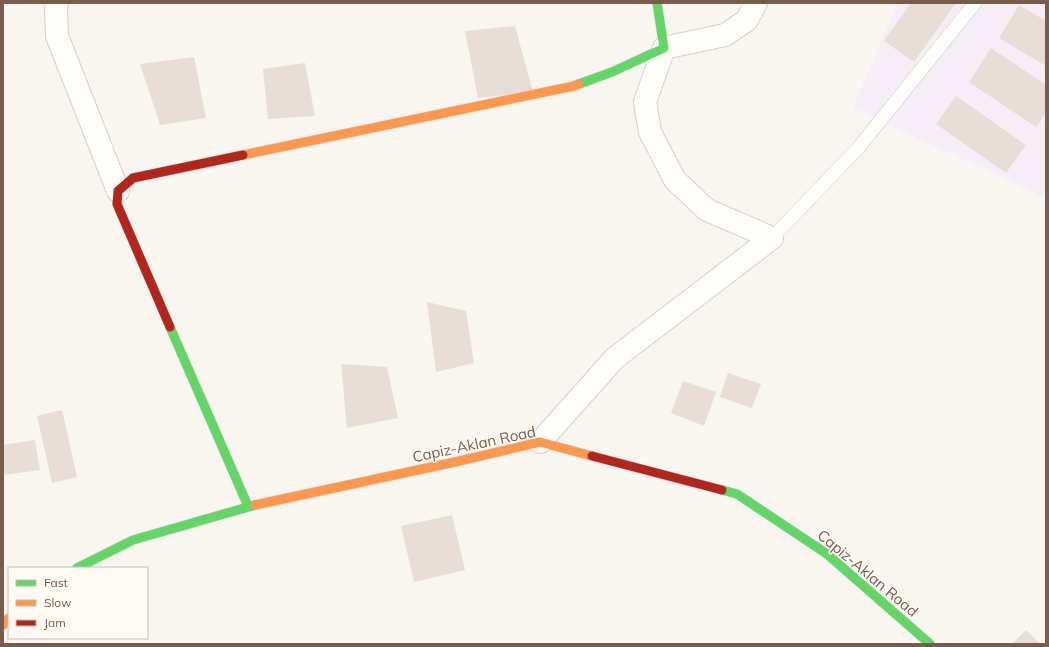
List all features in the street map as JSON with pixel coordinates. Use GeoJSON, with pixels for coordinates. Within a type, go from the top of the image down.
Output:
{"type":"FeatureCollection","features":[{"type":"Feature","properties":{"kind":"street"},"geometry":{"type":"LineString","coordinates":[[57,3],[57,36],[118,191],[117,204],[248,506]]}},
{"type":"Feature","properties":{"kind":"street"},"geometry":{"type":"LineString","coordinates":[[540,442],[615,358],[772,238],[707,210],[675,180],[650,132],[645,102],[664,48],[657,3]]}},
{"type":"Feature","properties":{"kind":"street"},"geometry":{"type":"LineString","coordinates":[[118,191],[133,178],[574,86],[612,72],[664,48],[725,34],[747,20],[756,3]]}},
{"type":"Feature","properties":{"kind":"street","name":"Capiz-Aklan Road"},"geometry":{"type":"LineString","coordinates":[[79,567],[133,540],[248,506],[448,464],[540,442],[737,494],[827,554],[930,644]]}},
{"type":"Feature","properties":{"kind":"lane"},"geometry":{"type":"LineString","coordinates":[[772,238],[859,148],[975,3]]}},
{"type":"Feature","properties":{"kind":"shaded area"},"geometry":{"type":"Polygon","coordinates":[[[897,3],[1046,3],[1046,198],[853,108],[897,3]]]}},
{"type":"Feature","properties":{"kind":"building"},"geometry":{"type":"Polygon","coordinates":[[[911,3],[956,3],[914,62],[884,41],[911,3]]]}},
{"type":"Feature","properties":{"kind":"building"},"geometry":{"type":"Polygon","coordinates":[[[1019,5],[1046,21],[1046,66],[999,38],[1019,5]]]}},
{"type":"Feature","properties":{"kind":"building"},"geometry":{"type":"Polygon","coordinates":[[[515,26],[533,92],[478,98],[465,31],[515,26]]]}},
{"type":"Feature","properties":{"kind":"building"},"geometry":{"type":"Polygon","coordinates":[[[991,48],[1046,85],[1046,113],[1036,127],[969,82],[991,48]]]}},
{"type":"Feature","properties":{"kind":"building"},"geometry":{"type":"Polygon","coordinates":[[[194,57],[206,118],[160,125],[140,64],[194,57]]]}},
{"type":"Feature","properties":{"kind":"building"},"geometry":{"type":"Polygon","coordinates":[[[305,63],[315,116],[268,119],[263,69],[305,63]]]}},
{"type":"Feature","properties":{"kind":"building"},"geometry":{"type":"Polygon","coordinates":[[[956,96],[1026,145],[1006,173],[936,124],[956,96]]]}},
{"type":"Feature","properties":{"kind":"building"},"geometry":{"type":"Polygon","coordinates":[[[427,302],[466,311],[474,363],[436,372],[427,302]]]}},
{"type":"Feature","properties":{"kind":"building"},"geometry":{"type":"Polygon","coordinates":[[[341,364],[387,367],[398,418],[347,428],[341,364]]]}},
{"type":"Feature","properties":{"kind":"building"},"geometry":{"type":"Polygon","coordinates":[[[728,373],[761,384],[752,408],[720,397],[728,373]]]}},
{"type":"Feature","properties":{"kind":"building"},"geometry":{"type":"Polygon","coordinates":[[[683,381],[716,392],[704,426],[671,413],[683,381]]]}},
{"type":"Feature","properties":{"kind":"building"},"geometry":{"type":"Polygon","coordinates":[[[62,410],[77,477],[52,483],[37,416],[62,410]]]}},
{"type":"Feature","properties":{"kind":"building"},"geometry":{"type":"Polygon","coordinates":[[[35,440],[40,470],[3,475],[3,445],[35,440]]]}},
{"type":"Feature","properties":{"kind":"building"},"geometry":{"type":"Polygon","coordinates":[[[452,515],[465,570],[414,582],[401,526],[452,515]]]}},
{"type":"Feature","properties":{"kind":"building"},"geometry":{"type":"Polygon","coordinates":[[[1026,630],[1040,644],[1012,644],[1026,630]]]}},
{"type":"Feature","properties":{"kind":"traffic: fast"},"geometry":{"type":"LineString","coordinates":[[579,84],[612,72],[664,48],[657,3]]}},
{"type":"Feature","properties":{"kind":"traffic: fast"},"geometry":{"type":"LineString","coordinates":[[170,327],[248,506]]}},
{"type":"Feature","properties":{"kind":"traffic: fast"},"geometry":{"type":"LineString","coordinates":[[722,490],[737,494],[827,554],[930,644]]}},
{"type":"Feature","properties":{"kind":"traffic: fast"},"geometry":{"type":"LineString","coordinates":[[79,567],[133,540],[255,505]]}},
{"type":"Feature","properties":{"kind":"traffic: slow"},"geometry":{"type":"LineString","coordinates":[[243,155],[579,84]]}},
{"type":"Feature","properties":{"kind":"traffic: slow"},"geometry":{"type":"LineString","coordinates":[[255,505],[540,442],[592,456]]}},
{"type":"Feature","properties":{"kind":"traffic: slow"},"geometry":{"type":"LineString","coordinates":[[3,625],[8,619]]}},
{"type":"Feature","properties":{"kind":"traffic: jam"},"geometry":{"type":"LineString","coordinates":[[170,327],[117,204],[118,191],[133,178],[243,155]]}},
{"type":"Feature","properties":{"kind":"traffic: jam"},"geometry":{"type":"LineString","coordinates":[[592,456],[722,490]]}}]}
